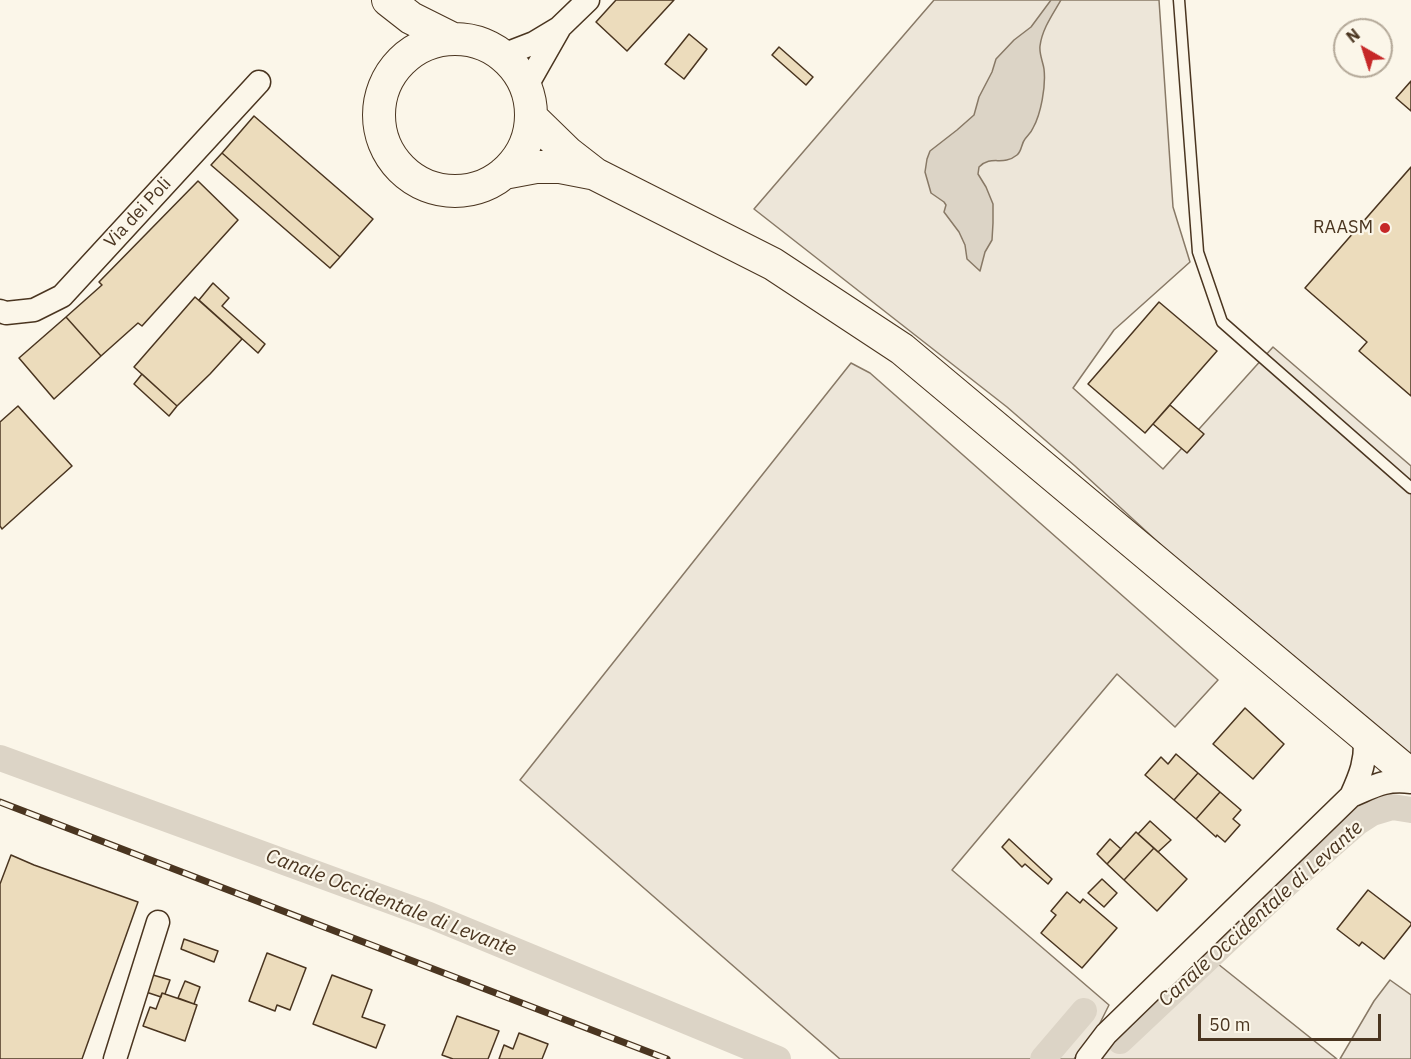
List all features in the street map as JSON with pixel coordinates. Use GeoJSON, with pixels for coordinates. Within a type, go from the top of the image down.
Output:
{"type":"FeatureCollection","features":[{"type":"Feature","properties":{"kind":"main road"},"geometry":{"type":"LineString","coordinates":[[389,1],[411,18],[453,39]]}},
{"type":"Feature","properties":{"kind":"main road"},"geometry":{"type":"LineString","coordinates":[[389,1],[396,30],[391,75]]}},
{"type":"Feature","properties":{"kind":"main road"},"geometry":{"type":"LineString","coordinates":[[453,39],[470,40],[502,55],[520,75],[530,102],[531,117],[528,138],[518,157],[504,173],[486,185],[465,190],[444,190],[423,184],[405,172],[391,156],[382,137],[379,116],[382,95],[391,75],[402,61],[417,49],[434,42],[453,39]]}},
{"type":"Feature","properties":{"kind":"main road"},"geometry":{"type":"LineString","coordinates":[[531,117],[568,153],[595,174],[773,264],[902,349],[1411,775]]}},
{"type":"Feature","properties":{"kind":"main road"},"geometry":{"type":"LineString","coordinates":[[504,173],[536,167],[560,167],[595,174]]}},
{"type":"Feature","properties":{"kind":"street"},"geometry":{"type":"LineString","coordinates":[[502,55],[534,43],[559,28],[588,0]]}},
{"type":"Feature","properties":{"kind":"street"},"geometry":{"type":"LineString","coordinates":[[526,87],[559,28]]}},
{"type":"Feature","properties":{"kind":"street","name":"Via dei Poli"},"geometry":{"type":"LineString","coordinates":[[0,311],[6,313],[34,310],[62,296],[259,82]]}},
{"type":"Feature","properties":{"kind":"street"},"geometry":{"type":"LineString","coordinates":[[1086,1059],[1106,1034],[1351,796],[1362,773],[1366,754],[1365,737]]}},
{"type":"Feature","properties":{"kind":"street"},"geometry":{"type":"LineString","coordinates":[[1351,796],[1383,782],[1411,782]]}},
{"type":"Feature","properties":{"kind":"street"},"geometry":{"type":"LineString","coordinates":[[115,1059],[158,922]]}},
{"type":"Feature","properties":{"kind":"lane"},"geometry":{"type":"LineString","coordinates":[[1179,0],[1198,252],[1222,322],[1411,488]]}},
{"type":"Feature","properties":{"kind":"shaded area"},"geometry":{"type":"Polygon","coordinates":[[[934,0],[1159,0],[1173,207],[1190,262],[1114,330],[1073,388],[1163,469],[1273,347],[1411,466],[1411,780],[1266,641],[1075,466],[1007,407],[754,209],[934,0]]]}},
{"type":"Feature","properties":{"kind":"shaded area"},"geometry":{"type":"Polygon","coordinates":[[[1051,0],[1061,0],[1041,40],[1044,91],[1036,122],[1017,155],[1007,160],[988,161],[979,167],[978,174],[993,204],[992,240],[985,252],[980,271],[967,259],[965,245],[959,232],[944,212],[946,205],[931,193],[925,172],[927,159],[930,151],[974,115],[979,97],[996,59],[1014,40],[1031,27],[1051,0]]]}},
{"type":"Feature","properties":{"kind":"shaded area"},"geometry":{"type":"Polygon","coordinates":[[[851,363],[870,373],[1218,680],[1175,727],[1117,674],[952,870],[1109,1005],[1095,1033],[1074,1059],[840,1059],[520,780],[851,363]]]}},
{"type":"Feature","properties":{"kind":"shaded area"},"geometry":{"type":"Polygon","coordinates":[[[1198,948],[1337,1059],[1090,1059],[1198,948]]]}},
{"type":"Feature","properties":{"kind":"shaded area"},"geometry":{"type":"Polygon","coordinates":[[[1390,980],[1411,995],[1411,1059],[1340,1059],[1374,1001],[1390,980]]]}},
{"type":"Feature","properties":{"kind":"building"},"geometry":{"type":"Polygon","coordinates":[[[616,0],[674,0],[627,51],[596,22],[616,0]]]}},
{"type":"Feature","properties":{"kind":"building"},"geometry":{"type":"Polygon","coordinates":[[[689,34],[707,49],[684,79],[665,64],[689,34]]]}},
{"type":"Feature","properties":{"kind":"building"},"geometry":{"type":"Polygon","coordinates":[[[779,47],[813,77],[806,85],[772,55],[779,47]]]}},
{"type":"Feature","properties":{"kind":"building"},"geometry":{"type":"Polygon","coordinates":[[[1411,81],[1411,111],[1396,98],[1411,81]]]}},
{"type":"Feature","properties":{"kind":"building"},"geometry":{"type":"Polygon","coordinates":[[[254,116],[373,219],[340,257],[222,153],[254,116]]]}},
{"type":"Feature","properties":{"kind":"building"},"geometry":{"type":"Polygon","coordinates":[[[222,153],[340,257],[330,268],[211,165],[222,153]]]}},
{"type":"Feature","properties":{"kind":"building","name":"RAASM"},"geometry":{"type":"Polygon","coordinates":[[[1411,167],[1411,396],[1359,351],[1367,342],[1305,288],[1411,167]]]}},
{"type":"Feature","properties":{"kind":"building"},"geometry":{"type":"Polygon","coordinates":[[[198,181],[238,220],[142,326],[138,323],[101,356],[66,317],[102,285],[99,282],[198,181]]]}},
{"type":"Feature","properties":{"kind":"building"},"geometry":{"type":"Polygon","coordinates":[[[213,283],[229,298],[222,306],[265,344],[258,353],[199,300],[213,283]]]}},
{"type":"Feature","properties":{"kind":"building"},"geometry":{"type":"Polygon","coordinates":[[[195,297],[242,339],[177,406],[134,367],[195,297]]]}},
{"type":"Feature","properties":{"kind":"building"},"geometry":{"type":"Polygon","coordinates":[[[1159,302],[1217,351],[1145,433],[1088,384],[1159,302]]]}},
{"type":"Feature","properties":{"kind":"building"},"geometry":{"type":"Polygon","coordinates":[[[66,317],[101,356],[54,399],[19,358],[66,317]]]}},
{"type":"Feature","properties":{"kind":"building"},"geometry":{"type":"Polygon","coordinates":[[[142,374],[177,406],[169,416],[134,384],[142,374]]]}},
{"type":"Feature","properties":{"kind":"building"},"geometry":{"type":"Polygon","coordinates":[[[1170,405],[1204,434],[1187,453],[1153,424],[1170,405]]]}},
{"type":"Feature","properties":{"kind":"building"},"geometry":{"type":"Polygon","coordinates":[[[18,406],[72,466],[2,529],[0,526],[0,422],[18,406]]]}},
{"type":"Feature","properties":{"kind":"building"},"geometry":{"type":"Polygon","coordinates":[[[1245,708],[1284,744],[1253,779],[1213,744],[1245,708]]]}},
{"type":"Feature","properties":{"kind":"building"},"geometry":{"type":"Polygon","coordinates":[[[1176,754],[1198,773],[1174,800],[1145,775],[1161,757],[1168,764],[1176,754]]]}},
{"type":"Feature","properties":{"kind":"building"},"geometry":{"type":"Polygon","coordinates":[[[1198,773],[1220,792],[1196,819],[1174,800],[1198,773]]]}},
{"type":"Feature","properties":{"kind":"building"},"geometry":{"type":"Polygon","coordinates":[[[1220,792],[1241,810],[1233,819],[1240,825],[1225,842],[1196,819],[1220,792]]]}},
{"type":"Feature","properties":{"kind":"building"},"geometry":{"type":"Polygon","coordinates":[[[1150,821],[1171,840],[1158,852],[1138,834],[1150,821]]]}},
{"type":"Feature","properties":{"kind":"building"},"geometry":{"type":"Polygon","coordinates":[[[1136,832],[1154,848],[1124,880],[1107,864],[1136,832]]]}},
{"type":"Feature","properties":{"kind":"building"},"geometry":{"type":"Polygon","coordinates":[[[1009,839],[1052,879],[1048,884],[1025,864],[1022,867],[1002,847],[1009,839]]]}},
{"type":"Feature","properties":{"kind":"building"},"geometry":{"type":"Polygon","coordinates":[[[1110,839],[1121,849],[1107,864],[1097,854],[1110,839]]]}},
{"type":"Feature","properties":{"kind":"building"},"geometry":{"type":"Polygon","coordinates":[[[1154,848],[1187,879],[1157,911],[1124,880],[1154,848]]]}},
{"type":"Feature","properties":{"kind":"building"},"geometry":{"type":"Polygon","coordinates":[[[11,855],[138,902],[82,1059],[0,1059],[0,884],[11,855]]]}},
{"type":"Feature","properties":{"kind":"building"},"geometry":{"type":"Polygon","coordinates":[[[1102,879],[1117,893],[1104,907],[1088,893],[1102,879]]]}},
{"type":"Feature","properties":{"kind":"building"},"geometry":{"type":"Polygon","coordinates":[[[1368,890],[1411,923],[1384,959],[1362,942],[1359,946],[1337,929],[1368,890]]]}},
{"type":"Feature","properties":{"kind":"building"},"geometry":{"type":"Polygon","coordinates":[[[1067,892],[1080,903],[1083,899],[1117,928],[1082,968],[1041,933],[1056,915],[1051,911],[1067,892]]]}},
{"type":"Feature","properties":{"kind":"building"},"geometry":{"type":"Polygon","coordinates":[[[184,939],[218,951],[214,962],[181,949],[184,939]]]}},
{"type":"Feature","properties":{"kind":"building"},"geometry":{"type":"Polygon","coordinates":[[[267,953],[306,968],[290,1010],[277,1005],[275,1011],[249,1001],[267,953]]]}},
{"type":"Feature","properties":{"kind":"building"},"geometry":{"type":"Polygon","coordinates":[[[153,975],[170,980],[165,994],[162,993],[161,997],[146,992],[153,975]]]}},
{"type":"Feature","properties":{"kind":"building"},"geometry":{"type":"Polygon","coordinates":[[[332,975],[372,990],[362,1017],[385,1025],[376,1048],[313,1024],[332,975]]]}},
{"type":"Feature","properties":{"kind":"building"},"geometry":{"type":"Polygon","coordinates":[[[185,981],[200,987],[194,1004],[178,998],[185,981]]]}},
{"type":"Feature","properties":{"kind":"building"},"geometry":{"type":"Polygon","coordinates":[[[162,993],[197,1005],[185,1041],[143,1026],[150,1007],[156,1009],[162,993]]]}},
{"type":"Feature","properties":{"kind":"building"},"geometry":{"type":"Polygon","coordinates":[[[457,1016],[499,1031],[488,1059],[453,1059],[442,1055],[457,1016]]]}},
{"type":"Feature","properties":{"kind":"building"},"geometry":{"type":"Polygon","coordinates":[[[519,1033],[548,1044],[542,1059],[499,1059],[504,1045],[513,1049],[519,1033]]]}},
{"type":"Feature","properties":{"kind":"waterway","name":"Canale Occidentale di Levante"},"geometry":{"type":"LineString","coordinates":[[0,758],[429,915],[778,1059]]}},
{"type":"Feature","properties":{"kind":"waterway","name":"Canale Occidentale di Levante"},"geometry":{"type":"LineString","coordinates":[[1120,1041],[1287,884],[1358,822],[1372,813],[1392,807],[1411,810]]}},
{"type":"Feature","properties":{"kind":"waterway","name":"Canale Occidentale di Levante"},"geometry":{"type":"LineString","coordinates":[[1043,1059],[1084,1011]]}},
{"type":"Feature","properties":{"kind":"railway"},"geometry":{"type":"LineString","coordinates":[[0,802],[667,1059]]}},
{"type":"Feature","properties":{"kind":"place","name":"RAASM"},"geometry":{"type":"Point","coordinates":[1385,228]}}]}
